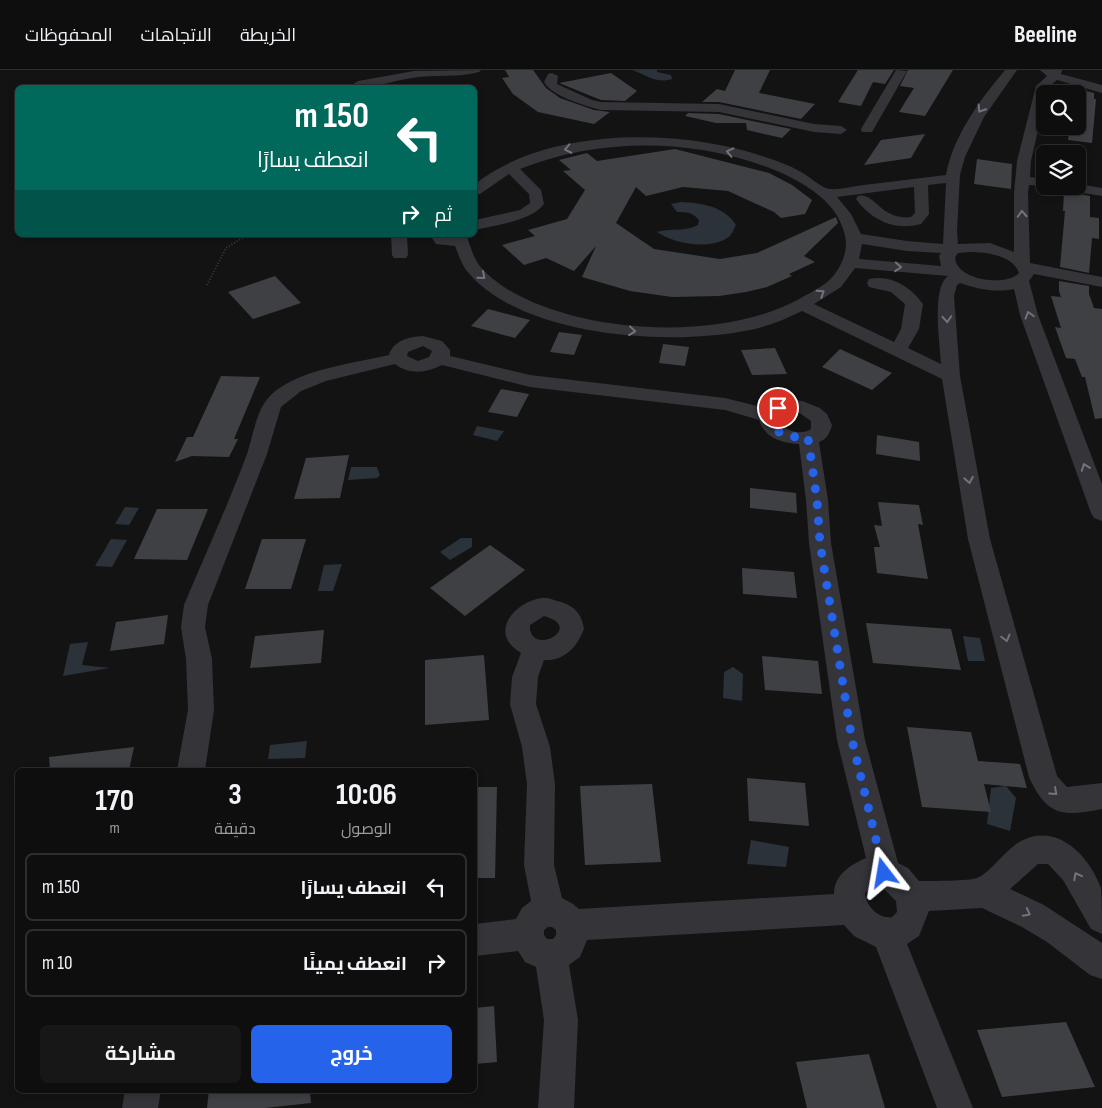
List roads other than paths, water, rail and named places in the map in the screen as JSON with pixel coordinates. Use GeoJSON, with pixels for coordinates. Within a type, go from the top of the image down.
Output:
{"type":"FeatureCollection","features":[{"type":"Feature","properties":{"kind":"street"},"geometry":{"type":"LineString","coordinates":[[358,84],[414,74],[459,74],[475,70]]}},
{"type":"Feature","properties":{"kind":"street"},"geometry":{"type":"LineString","coordinates":[[549,73],[552,86],[588,103],[601,106],[719,108],[819,129],[855,130],[901,70]]}},
{"type":"Feature","properties":{"kind":"street"},"geometry":{"type":"LineString","coordinates":[[954,249],[949,241],[954,194],[954,169],[976,117],[1010,70]]}},
{"type":"Feature","properties":{"kind":"street"},"geometry":{"type":"LineString","coordinates":[[1102,89],[1052,72],[1042,86],[1032,119],[1024,161],[1021,192],[1023,271],[1029,315],[1102,513]]}},
{"type":"Feature","properties":{"kind":"street"},"geometry":{"type":"LineString","coordinates":[[1088,73],[1102,80]]}},
{"type":"Feature","properties":{"kind":"street"},"geometry":{"type":"LineString","coordinates":[[439,237],[441,241],[459,238],[461,249],[474,269],[495,288],[526,305],[563,319],[607,328],[653,333],[700,332],[744,326],[783,315],[837,282],[850,263],[855,238],[840,209],[826,194],[803,179],[776,166],[746,155],[678,143],[626,142],[575,147],[544,154],[510,167],[492,177],[477,190]]}},
{"type":"Feature","properties":{"kind":"street"},"geometry":{"type":"LineString","coordinates":[[477,225],[525,213],[537,204],[536,193],[510,167]]}},
{"type":"Feature","properties":{"kind":"street"},"geometry":{"type":"LineString","coordinates":[[826,194],[953,178]]}},
{"type":"Feature","properties":{"kind":"street"},"geometry":{"type":"LineString","coordinates":[[1023,180],[1036,182]]}},
{"type":"Feature","properties":{"kind":"street"},"geometry":{"type":"LineString","coordinates":[[863,199],[880,216],[891,222],[905,223],[916,221],[922,214],[921,182]]}},
{"type":"Feature","properties":{"kind":"street"},"geometry":{"type":"LineString","coordinates":[[1086,189],[1102,192]]}},
{"type":"Feature","properties":{"kind":"street"},"geometry":{"type":"LineString","coordinates":[[399,237],[400,255]]}},
{"type":"Feature","properties":{"kind":"street"},"geometry":{"type":"LineString","coordinates":[[855,238],[907,246],[954,249],[970,247],[990,248],[1009,254],[1023,271]]}},
{"type":"Feature","properties":{"kind":"street"},"geometry":{"type":"LineString","coordinates":[[954,249],[947,256],[946,261],[956,274]]}},
{"type":"Feature","properties":{"kind":"street"},"geometry":{"type":"LineString","coordinates":[[850,263],[956,274],[977,283],[998,286],[1023,271],[1102,282]]}},
{"type":"Feature","properties":{"kind":"street"},"geometry":{"type":"LineString","coordinates":[[956,274],[950,283],[946,296],[951,376],[979,539],[1043,777],[1050,790],[1064,800],[1073,801],[1102,796]]}},
{"type":"Feature","properties":{"kind":"street"},"geometry":{"type":"LineString","coordinates":[[874,284],[896,287],[906,293],[914,304],[911,331],[906,340],[896,350]]}},
{"type":"Feature","properties":{"kind":"street"},"geometry":{"type":"LineString","coordinates":[[802,305],[951,376]]}},
{"type":"Feature","properties":{"kind":"street"},"geometry":{"type":"LineString","coordinates":[[191,768],[201,710],[199,659],[193,626],[196,605],[257,454],[272,405],[294,387],[320,377],[398,358],[409,366],[417,367],[434,363],[443,354],[442,349],[438,345],[423,341],[414,342],[401,348],[398,358]]}},
{"type":"Feature","properties":{"kind":"street"},"geometry":{"type":"LineString","coordinates":[[440,359],[530,380],[725,404],[752,410],[769,418]]}},
{"type":"Feature","properties":{"kind":"street"},"geometry":{"type":"LineString","coordinates":[[787,406],[806,408],[815,412],[821,418],[822,430],[817,435],[808,438],[786,436],[776,431],[770,424],[769,418],[772,412],[787,406]]}},
{"type":"Feature","properties":{"kind":"street"},"geometry":{"type":"LineString","coordinates":[[808,438],[817,500],[820,543],[852,740],[884,873]]}},
{"type":"Feature","properties":{"kind":"street"},"geometry":{"type":"LineString","coordinates":[[477,940],[540,945],[561,952],[569,945],[572,936],[560,918],[539,865],[541,784],[536,747],[523,704],[525,677],[535,649]]}},
{"type":"Feature","properties":{"kind":"street"},"geometry":{"type":"LineString","coordinates":[[983,893],[1030,852],[1045,848],[1055,851],[1071,864],[1090,901],[1102,918]]}},
{"type":"Feature","properties":{"kind":"street"},"geometry":{"type":"LineString","coordinates":[[871,871],[884,873],[898,880],[912,897],[914,913],[910,924],[900,932],[887,934],[873,930],[860,921],[852,909],[849,895],[852,883],[859,874],[871,871]]}},
{"type":"Feature","properties":{"kind":"street"},"geometry":{"type":"LineString","coordinates":[[912,897],[983,893],[1033,916],[1058,931],[1102,963]]}},
{"type":"Feature","properties":{"kind":"street"},"geometry":{"type":"LineString","coordinates":[[560,918],[852,909]]}},
{"type":"Feature","properties":{"kind":"street"},"geometry":{"type":"LineString","coordinates":[[887,934],[955,1108]]}},
{"type":"Feature","properties":{"kind":"street"},"geometry":{"type":"LineString","coordinates":[[540,945],[561,1020],[556,1108]]}},
{"type":"Feature","properties":{"kind":"street"},"geometry":{"type":"LineString","coordinates":[[140,1108],[142,1093]]}}]}
